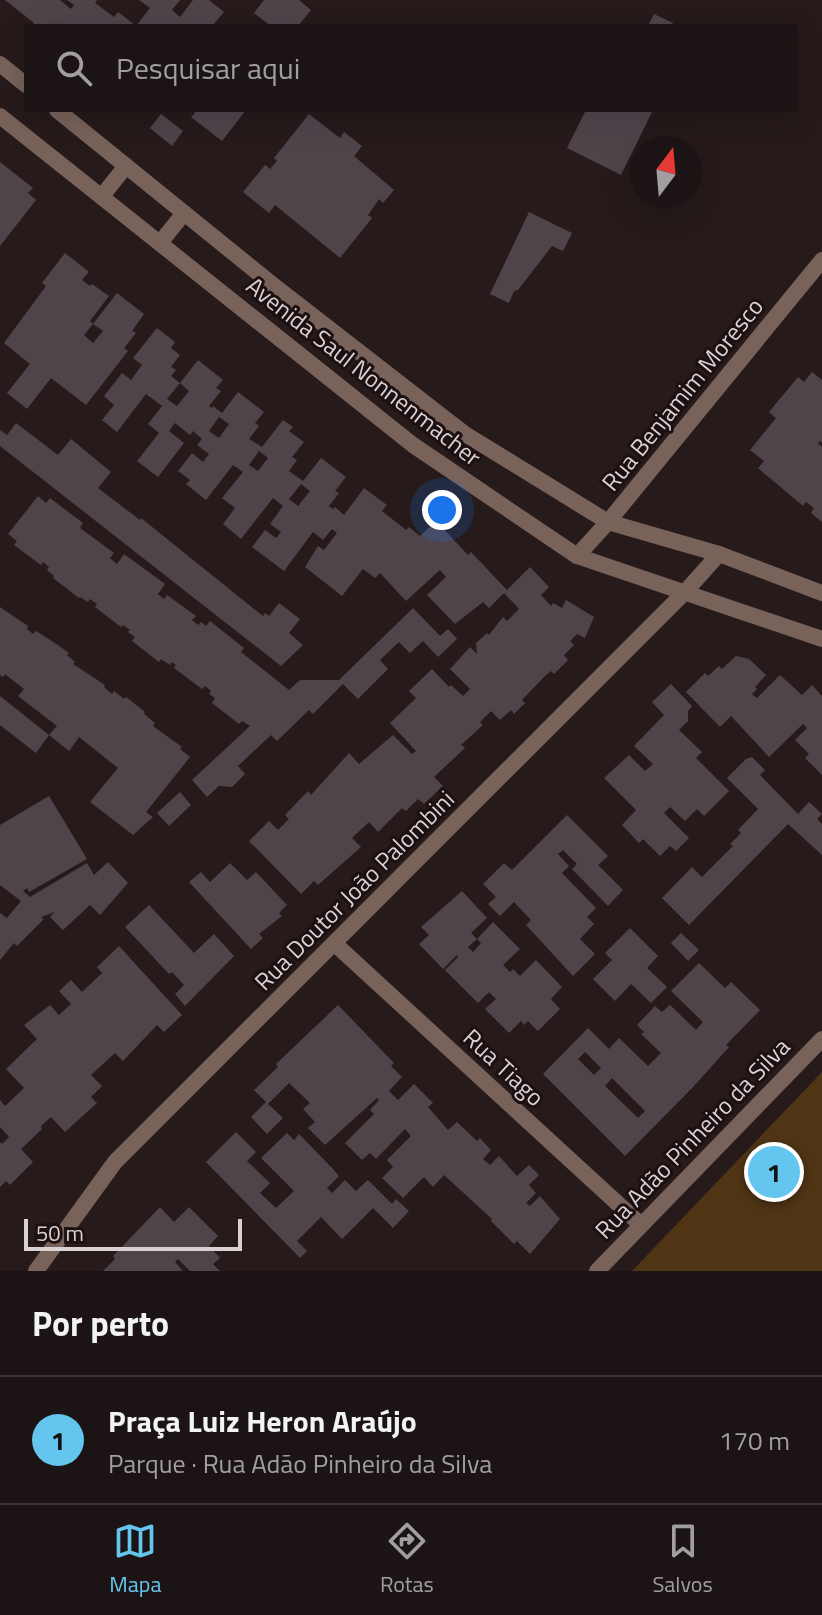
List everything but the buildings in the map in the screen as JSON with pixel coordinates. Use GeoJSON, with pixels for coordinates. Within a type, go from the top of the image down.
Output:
{"type":"FeatureCollection","features":[{"type":"Feature","properties":{"kind":"street"},"geometry":{"type":"LineString","coordinates":[[0,64],[24,83]]}},
{"type":"Feature","properties":{"kind":"street","name":"Avenida Saul Nonnenmacher"},"geometry":{"type":"LineString","coordinates":[[59,112],[465,434],[608,522],[719,554],[822,593]]}},
{"type":"Feature","properties":{"kind":"street","name":"Avenida Saul Nonnenmacher"},"geometry":{"type":"LineString","coordinates":[[0,116],[413,445],[577,556],[822,639]]}},
{"type":"Feature","properties":{"kind":"street"},"geometry":{"type":"LineString","coordinates":[[102,196],[126,166]]}},
{"type":"Feature","properties":{"kind":"street"},"geometry":{"type":"LineString","coordinates":[[160,243],[184,213]]}},
{"type":"Feature","properties":{"kind":"street","name":"Rua Benjamim Moresco"},"geometry":{"type":"LineString","coordinates":[[577,556],[822,260]]}},
{"type":"Feature","properties":{"kind":"street","name":"Rua Doutor João Palombini"},"geometry":{"type":"LineString","coordinates":[[36,1271],[115,1162],[685,592],[719,554]]}},
{"type":"Feature","properties":{"kind":"street","name":"Rua Tiago"},"geometry":{"type":"LineString","coordinates":[[335,944],[640,1224]]}},
{"type":"Feature","properties":{"kind":"street","name":"Rua Adão Pinheiro da Silva"},"geometry":{"type":"LineString","coordinates":[[597,1271],[822,1039]]}},
{"type":"Feature","properties":{"kind":"shaded area"},"geometry":{"type":"Polygon","coordinates":[[[822,1072],[822,1271],[632,1271],[822,1072]]]}},
{"type":"Feature","properties":{"kind":"place","name":"Praça Luiz Heron Araújo"},"geometry":{"type":"Point","coordinates":[774,1172]}}]}
